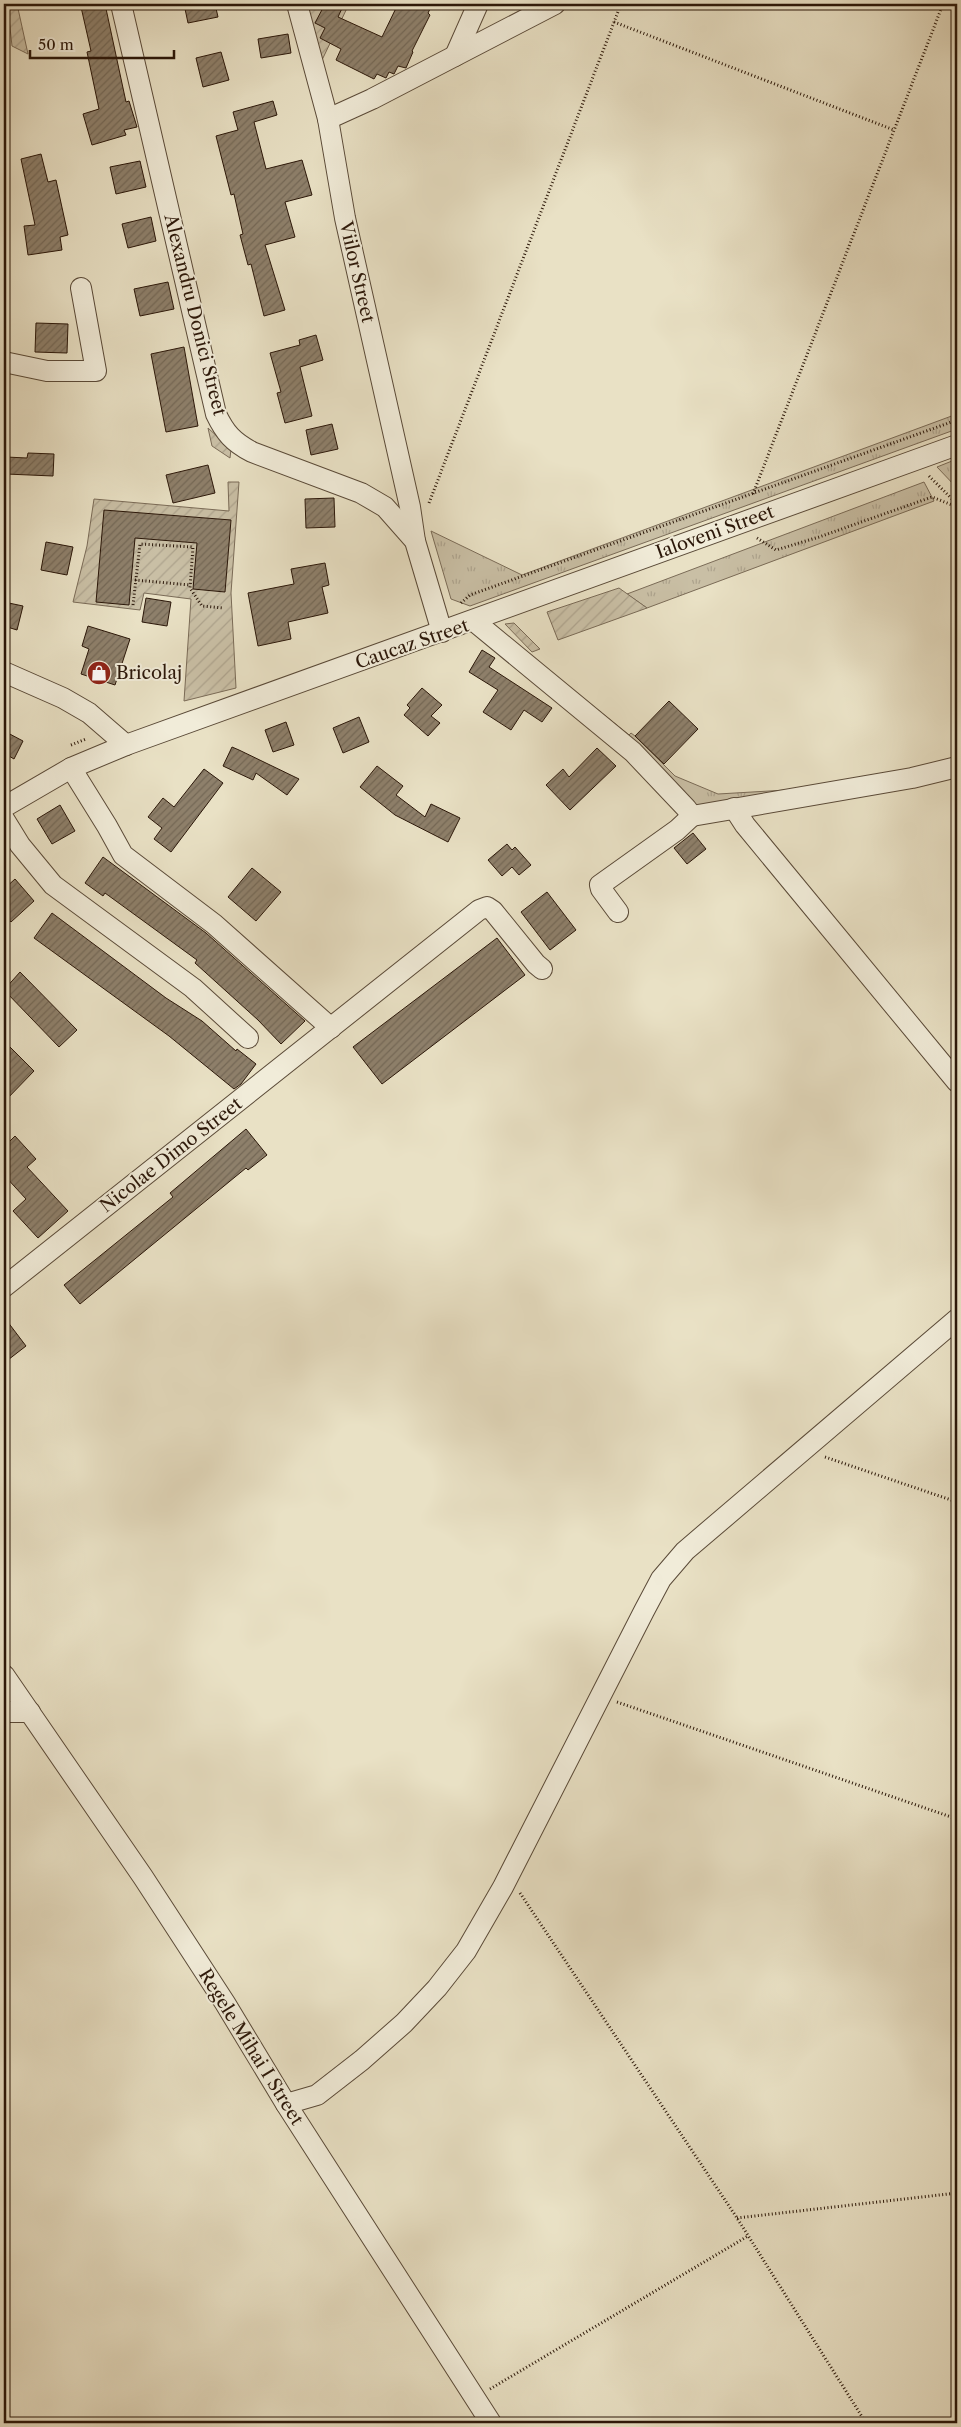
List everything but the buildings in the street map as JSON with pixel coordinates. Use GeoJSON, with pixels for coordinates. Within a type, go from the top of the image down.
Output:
{"type":"FeatureCollection","features":[{"type":"Feature","properties":{"kind":"street","name":"Alexandru Donici Street"},"geometry":{"type":"LineString","coordinates":[[121,4],[216,414],[225,432],[235,443],[252,452],[361,493],[385,507],[415,541],[441,627]]}},
{"type":"Feature","properties":{"kind":"street","name":"Viilor Street"},"geometry":{"type":"LineString","coordinates":[[297,4],[328,119],[345,218],[410,507],[415,541]]}},
{"type":"Feature","properties":{"kind":"street"},"geometry":{"type":"LineString","coordinates":[[455,56],[478,4]]}},
{"type":"Feature","properties":{"kind":"street"},"geometry":{"type":"LineString","coordinates":[[328,119],[372,99],[555,4]]}},
{"type":"Feature","properties":{"kind":"street"},"geometry":{"type":"LineString","coordinates":[[4,362],[47,372],[96,371],[80,288]]}},
{"type":"Feature","properties":{"kind":"street","name":"Ialoveni Street"},"geometry":{"type":"LineString","coordinates":[[474,621],[957,445]]}},
{"type":"Feature","properties":{"kind":"street","name":"Caucaz Street"},"geometry":{"type":"LineString","coordinates":[[126,745],[441,627],[474,621],[633,752],[692,816]]}},
{"type":"Feature","properties":{"kind":"street"},"geometry":{"type":"LineString","coordinates":[[4,672],[63,698],[90,713],[126,745],[71,768],[4,807]]}},
{"type":"Feature","properties":{"kind":"street"},"geometry":{"type":"LineString","coordinates":[[618,912],[601,889],[600,884],[678,830],[692,816],[912,778],[957,767]]}},
{"type":"Feature","properties":{"kind":"street"},"geometry":{"type":"LineString","coordinates":[[71,768],[108,826],[123,855],[214,924],[331,1028],[479,910],[487,907],[494,911],[536,964],[542,968]]}},
{"type":"Feature","properties":{"kind":"street"},"geometry":{"type":"LineString","coordinates":[[734,808],[745,825],[957,1082]]}},
{"type":"Feature","properties":{"kind":"street"},"geometry":{"type":"LineString","coordinates":[[4,820],[20,845],[53,885],[192,988],[248,1038]]}},
{"type":"Feature","properties":{"kind":"street","name":"Nicolae Dimo Street"},"geometry":{"type":"LineString","coordinates":[[6,1281],[331,1028]]}},
{"type":"Feature","properties":{"kind":"street"},"geometry":{"type":"LineString","coordinates":[[286,2104],[317,2095],[362,2060],[404,2023],[438,1988],[466,1951],[509,1876],[661,1579],[685,1551],[957,1320]]}},
{"type":"Feature","properties":{"kind":"street","name":"Regele Mihai I Street"},"geometry":{"type":"LineString","coordinates":[[4,1675],[143,1877],[491,2423]]}},
{"type":"Feature","properties":{"kind":"street"},"geometry":{"type":"LineString","coordinates":[[4,1712],[30,1712]]}},
{"type":"Feature","properties":{"kind":"path"},"geometry":{"type":"LineString","coordinates":[[427,508],[620,4]]}},
{"type":"Feature","properties":{"kind":"path"},"geometry":{"type":"LineString","coordinates":[[753,494],[943,4]]}},
{"type":"Feature","properties":{"kind":"path"},"geometry":{"type":"LineString","coordinates":[[614,22],[894,130]]}},
{"type":"Feature","properties":{"kind":"path"},"geometry":{"type":"LineString","coordinates":[[441,627],[470,595],[957,420]]}},
{"type":"Feature","properties":{"kind":"path"},"geometry":{"type":"LineString","coordinates":[[914,460],[957,506]]}},
{"type":"Feature","properties":{"kind":"path"},"geometry":{"type":"LineString","coordinates":[[734,525],[776,550],[819,537],[932,497],[957,506]]}},
{"type":"Feature","properties":{"kind":"path"},"geometry":{"type":"LineString","coordinates":[[133,605],[140,544],[193,547],[190,588],[202,606],[223,608]]}},
{"type":"Feature","properties":{"kind":"path"},"geometry":{"type":"LineString","coordinates":[[135,580],[190,585]]}},
{"type":"Feature","properties":{"kind":"path"},"geometry":{"type":"LineString","coordinates":[[804,1449],[957,1502]]}},
{"type":"Feature","properties":{"kind":"path"},"geometry":{"type":"LineString","coordinates":[[600,1696],[957,1819]]}},
{"type":"Feature","properties":{"kind":"path"},"geometry":{"type":"LineString","coordinates":[[509,1876],[748,2236],[866,2423]]}},
{"type":"Feature","properties":{"kind":"path"},"geometry":{"type":"LineString","coordinates":[[736,2218],[957,2193]]}},
{"type":"Feature","properties":{"kind":"path"},"geometry":{"type":"LineString","coordinates":[[474,2398],[748,2236]]}},
{"type":"Feature","properties":{"kind":"green space"},"geometry":{"type":"Polygon","coordinates":[[[10,4],[17,4],[28,54],[12,46],[8,9],[10,4]]]}},
{"type":"Feature","properties":{"kind":"green space"},"geometry":{"type":"Polygon","coordinates":[[[306,4],[349,4],[322,60],[306,4]]]}},
{"type":"Feature","properties":{"kind":"green space"},"geometry":{"type":"Polygon","coordinates":[[[957,414],[957,429],[470,606],[451,599],[431,531],[522,575],[957,414]]]}},
{"type":"Feature","properties":{"kind":"green space"},"geometry":{"type":"Polygon","coordinates":[[[208,428],[231,449],[230,458],[212,446],[208,428]]]}},
{"type":"Feature","properties":{"kind":"green space"},"geometry":{"type":"Polygon","coordinates":[[[957,459],[957,488],[937,467],[957,459]]]}},
{"type":"Feature","properties":{"kind":"green space"},"geometry":{"type":"Polygon","coordinates":[[[228,482],[239,482],[231,593],[236,688],[184,701],[191,599],[144,593],[140,610],[73,602],[87,546],[94,499],[229,511],[228,482]]]}},
{"type":"Feature","properties":{"kind":"green space"},"geometry":{"type":"Polygon","coordinates":[[[924,482],[934,501],[647,608],[627,594],[924,482]]]}},
{"type":"Feature","properties":{"kind":"green space"},"geometry":{"type":"Polygon","coordinates":[[[619,588],[647,608],[558,640],[547,612],[619,588]]]}},
{"type":"Feature","properties":{"kind":"green space"},"geometry":{"type":"Polygon","coordinates":[[[514,623],[540,649],[532,652],[505,624],[514,623]]]}},
{"type":"Feature","properties":{"kind":"green space"},"geometry":{"type":"Polygon","coordinates":[[[598,710],[629,735],[631,733],[635,736],[675,776],[718,794],[821,788],[698,810],[598,710]]]}},
{"type":"Feature","properties":{"kind":"place","name":"Bricolaj"},"geometry":{"type":"Point","coordinates":[99,673]}}]}
